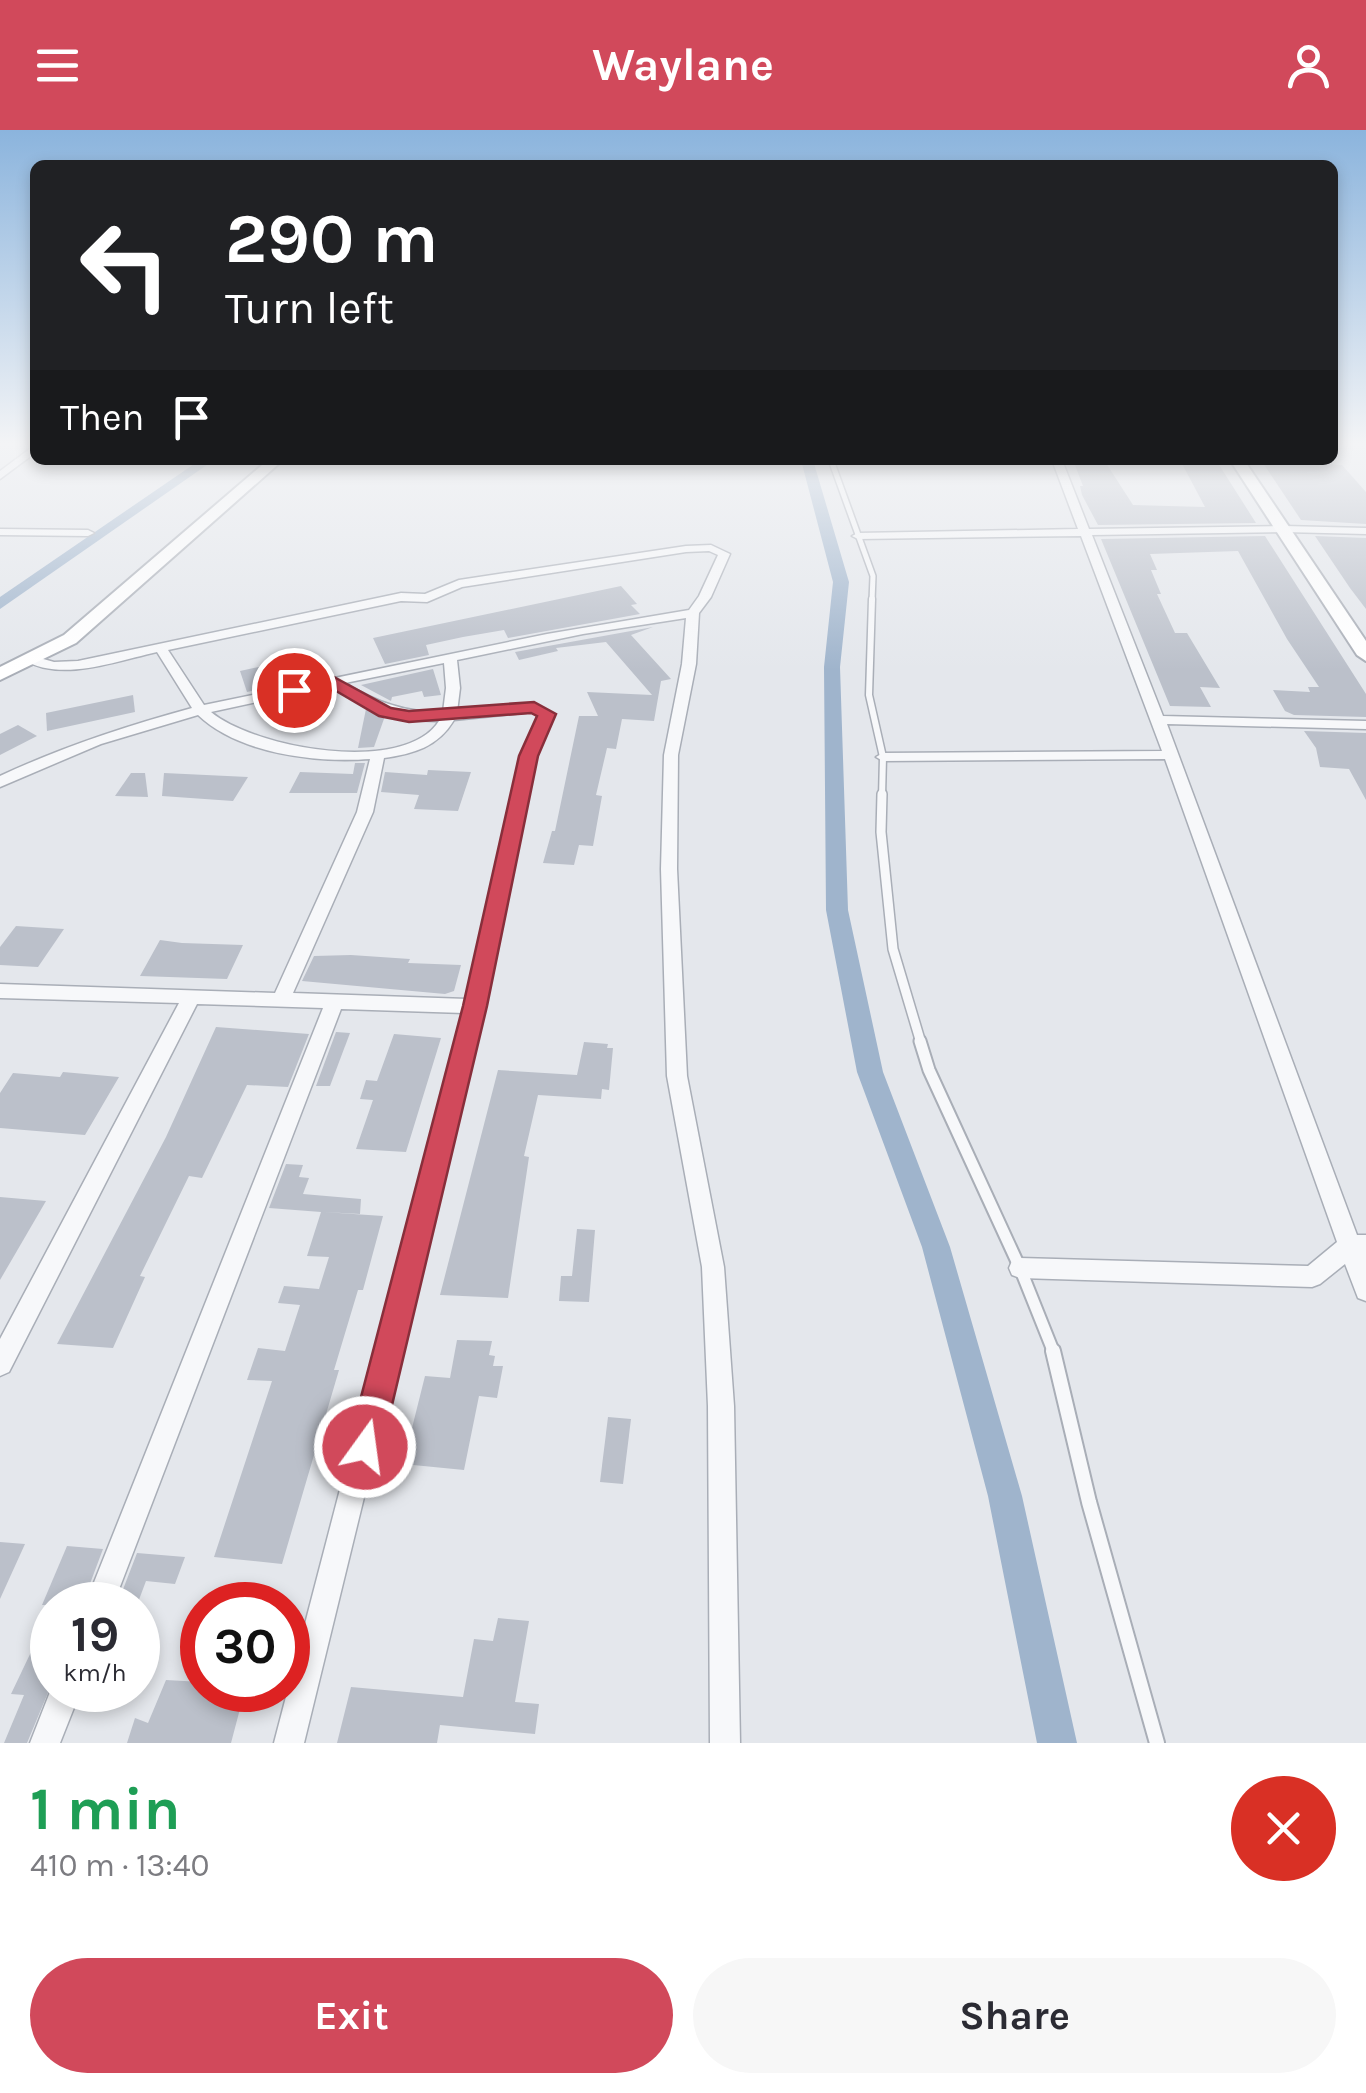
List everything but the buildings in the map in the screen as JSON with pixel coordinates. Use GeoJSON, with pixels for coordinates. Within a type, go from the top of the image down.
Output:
{"type":"FeatureCollection","features":[{"type":"Feature","properties":{"kind":"main road"},"geometry":{"type":"LineString","coordinates":[[0,674],[70,639],[207,520]]}},
{"type":"Feature","properties":{"kind":"main road"},"geometry":{"type":"LineString","coordinates":[[1278,520],[1366,655]]}},
{"type":"Feature","properties":{"kind":"street"},"geometry":{"type":"LineString","coordinates":[[1079,520],[1358,1245],[1366,1290]]}},
{"type":"Feature","properties":{"kind":"street"},"geometry":{"type":"LineString","coordinates":[[858,536],[1366,531]]}},
{"type":"Feature","properties":{"kind":"street"},"geometry":{"type":"LineString","coordinates":[[0,532],[88,533]]}},
{"type":"Feature","properties":{"kind":"street"},"geometry":{"type":"LineString","coordinates":[[28,660],[78,666],[402,597],[427,598],[476,581],[686,548],[721,550],[723,557],[693,613],[689,664],[671,755],[671,982],[677,1076],[713,1266],[721,1406],[725,1743]]}},
{"type":"Feature","properties":{"kind":"street"},"geometry":{"type":"LineString","coordinates":[[0,782],[66,750],[200,710],[554,634],[693,613]]}},
{"type":"Feature","properties":{"kind":"street"},"geometry":{"type":"LineString","coordinates":[[162,650],[200,710],[218,725],[242,737],[320,755],[378,754],[414,746],[434,736],[454,696],[450,656]]}},
{"type":"Feature","properties":{"kind":"street"},"geometry":{"type":"LineString","coordinates":[[288,1743],[475,1006],[529,756],[546,714],[534,708],[409,717],[386,712],[334,682]]}},
{"type":"Feature","properties":{"kind":"street"},"geometry":{"type":"LineString","coordinates":[[1158,720],[1366,724]]}},
{"type":"Feature","properties":{"kind":"street"},"geometry":{"type":"LineString","coordinates":[[281,1000],[365,812],[378,754]]}},
{"type":"Feature","properties":{"kind":"street"},"geometry":{"type":"LineString","coordinates":[[883,757],[1170,755]]}},
{"type":"Feature","properties":{"kind":"street"},"geometry":{"type":"LineString","coordinates":[[0,991],[475,1006]]}},
{"type":"Feature","properties":{"kind":"street"},"geometry":{"type":"LineString","coordinates":[[0,1364],[192,996]]}},
{"type":"Feature","properties":{"kind":"street"},"geometry":{"type":"LineString","coordinates":[[107,1582],[335,1002]]}},
{"type":"Feature","properties":{"kind":"street"},"geometry":{"type":"LineString","coordinates":[[1020,1268],[1312,1277],[1358,1245]]}},
{"type":"Feature","properties":{"kind":"street"},"geometry":{"type":"LineString","coordinates":[[45,1743],[57,1712]]}},
{"type":"Feature","properties":{"kind":"lane"},"geometry":{"type":"LineString","coordinates":[[853,520],[873,576],[869,695],[883,757],[881,832],[892,949],[929,1070],[1020,1268],[1058,1363],[1089,1502],[1157,1743]]}},
{"type":"Feature","properties":{"kind":"waterway"},"geometry":{"type":"LineString","coordinates":[[0,604],[121,520]]}},
{"type":"Feature","properties":{"kind":"waterway"},"geometry":{"type":"LineString","coordinates":[[824,520],[841,582],[832,667],[837,910],[870,1072],[936,1247],[1005,1496],[1057,1743]]}},
{"type":"Feature","properties":{"kind":"route"},"geometry":{"type":"LineString","coordinates":[[294,690],[334,682],[386,712],[409,717],[534,708],[546,714],[529,756],[475,1006],[365,1447]]}}]}
